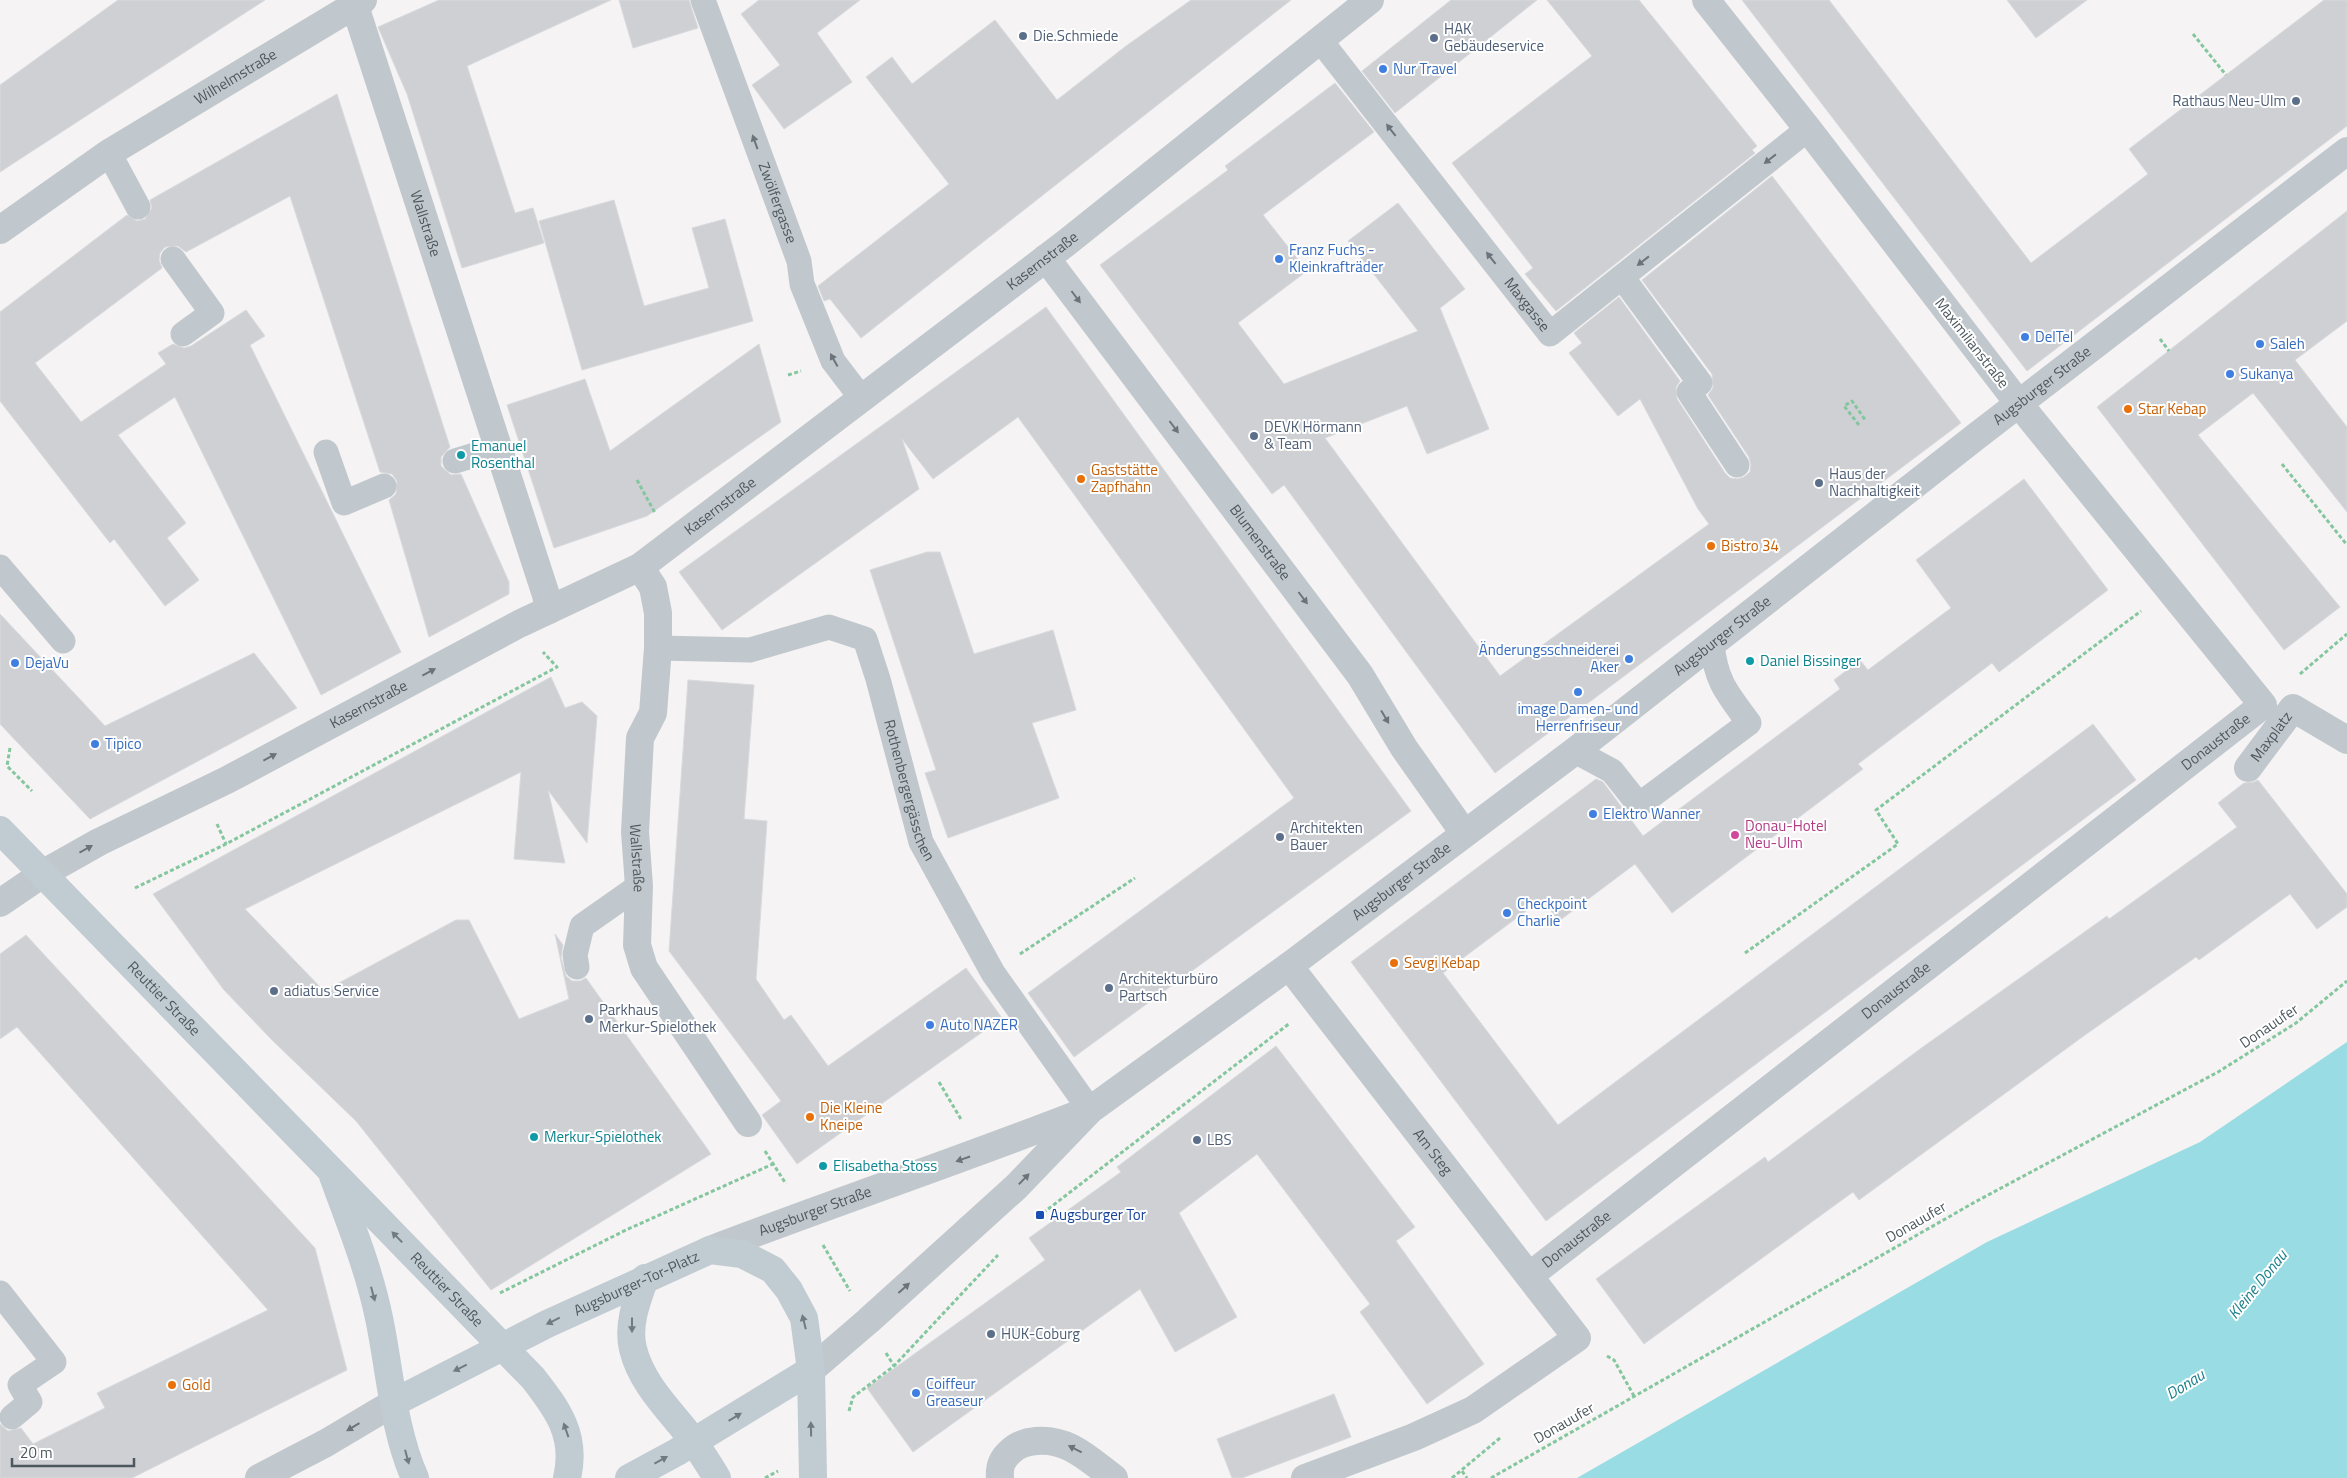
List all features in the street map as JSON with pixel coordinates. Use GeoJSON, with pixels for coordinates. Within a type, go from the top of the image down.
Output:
{"type":"FeatureCollection","features":[{"type":"Feature","properties":{"kind":"main road","name":"Reuttier Straße"},"geometry":{"type":"LineString","coordinates":[[0,830],[44,873],[533,1378],[559,1411],[568,1437],[570,1465],[566,1478]]}},
{"type":"Feature","properties":{"kind":"main road","name":"Reuttier Straße"},"geometry":{"type":"LineString","coordinates":[[328,1166],[365,1263],[379,1317],[395,1402]]}},
{"type":"Feature","properties":{"kind":"main road","name":"Augsburger-Tor-Platz"},"geometry":{"type":"LineString","coordinates":[[395,1402],[644,1278],[710,1250],[742,1254],[773,1270],[789,1290],[804,1318],[811,1370],[813,1478]]}},
{"type":"Feature","properties":{"kind":"main road"},"geometry":{"type":"LineString","coordinates":[[644,1278],[632,1313],[632,1348],[644,1375],[664,1406],[694,1441],[717,1478]]}},
{"type":"Feature","properties":{"kind":"main road"},"geometry":{"type":"LineString","coordinates":[[629,1478],[811,1370]]}},
{"type":"Feature","properties":{"kind":"main road"},"geometry":{"type":"LineString","coordinates":[[395,1402],[409,1465],[415,1478]]}},
{"type":"Feature","properties":{"kind":"street","name":"Kasernstraße"},"geometry":{"type":"LineString","coordinates":[[0,903],[44,873],[99,842],[227,780],[549,610],[640,568],[1046,258],[1370,0]]}},
{"type":"Feature","properties":{"kind":"street","name":"Maximilianstraße"},"geometry":{"type":"LineString","coordinates":[[1706,0],[1808,129],[2019,404],[2263,705]]}},
{"type":"Feature","properties":{"kind":"street","name":"Wilhelmstraße"},"geometry":{"type":"LineString","coordinates":[[0,230],[108,153],[357,1]]}},
{"type":"Feature","properties":{"kind":"street","name":"Wallstraße"},"geometry":{"type":"LineString","coordinates":[[357,1],[546,595],[549,610]]}},
{"type":"Feature","properties":{"kind":"street","name":"Augsburger Straße"},"geometry":{"type":"LineString","coordinates":[[811,1370],[1016,1187],[1090,1110],[1289,966],[1575,751],[2019,404],[2347,151]]}},
{"type":"Feature","properties":{"kind":"street","name":"Blumenstraße"},"geometry":{"type":"LineString","coordinates":[[1046,258],[1360,675],[1404,748],[1464,833]]}},
{"type":"Feature","properties":{"kind":"street","name":"Wallstraße"},"geometry":{"type":"LineString","coordinates":[[640,568],[653,587],[658,614],[658,648],[654,713],[640,738],[635,832],[639,886],[637,945],[644,968],[748,1123]]}},
{"type":"Feature","properties":{"kind":"street","name":"Donaustraße"},"geometry":{"type":"LineString","coordinates":[[1529,1276],[2263,705]]}},
{"type":"Feature","properties":{"kind":"street","name":"Maxplatz"},"geometry":{"type":"LineString","coordinates":[[2248,768],[2293,708],[2347,740]]}},
{"type":"Feature","properties":{"kind":"street","name":"Am Steg"},"geometry":{"type":"LineString","coordinates":[[1289,966],[1577,1338],[1473,1410],[1414,1437],[1305,1478]]}},
{"type":"Feature","properties":{"kind":"street","name":"Augsburger Straße"},"geometry":{"type":"LineString","coordinates":[[710,1250],[805,1214],[981,1152],[1090,1110]]}},
{"type":"Feature","properties":{"kind":"street"},"geometry":{"type":"LineString","coordinates":[[258,1478],[326,1443],[395,1402]]}},
{"type":"Feature","properties":{"kind":"street"},"geometry":{"type":"LineString","coordinates":[[1000,1478],[999,1467],[1005,1456],[1016,1446],[1045,1440],[1066,1444],[1083,1453],[1114,1478]]}},
{"type":"Feature","properties":{"kind":"lane","name":"Zwölfergasse"},"geometry":{"type":"LineString","coordinates":[[703,0],[798,262],[802,284],[833,361],[862,399]]}},
{"type":"Feature","properties":{"kind":"lane","name":"Maxgasse"},"geometry":{"type":"LineString","coordinates":[[1320,40],[1550,334],[1808,129]]}},
{"type":"Feature","properties":{"kind":"lane"},"geometry":{"type":"LineString","coordinates":[[108,153],[138,207]]}},
{"type":"Feature","properties":{"kind":"lane"},"geometry":{"type":"LineString","coordinates":[[173,259],[217,308],[183,334]]}},
{"type":"Feature","properties":{"kind":"lane"},"geometry":{"type":"LineString","coordinates":[[1622,277],[1700,384],[1689,392],[1737,465]]}},
{"type":"Feature","properties":{"kind":"lane"},"geometry":{"type":"LineString","coordinates":[[455,461],[498,448]]}},
{"type":"Feature","properties":{"kind":"lane"},"geometry":{"type":"LineString","coordinates":[[326,452],[344,503],[384,486]]}},
{"type":"Feature","properties":{"kind":"lane"},"geometry":{"type":"LineString","coordinates":[[0,567],[63,641]]}},
{"type":"Feature","properties":{"kind":"lane","name":"Rothenbergergässchen"},"geometry":{"type":"LineString","coordinates":[[658,648],[750,650],[829,627],[865,639],[878,679],[921,842],[992,973],[1090,1110]]}},
{"type":"Feature","properties":{"kind":"lane"},"geometry":{"type":"LineString","coordinates":[[1575,751],[1612,771],[1639,804],[1749,723],[1723,688],[1715,670],[1712,644]]}},
{"type":"Feature","properties":{"kind":"lane"},"geometry":{"type":"LineString","coordinates":[[577,967],[575,955],[582,926],[639,886]]}},
{"type":"Feature","properties":{"kind":"lane"},"geometry":{"type":"LineString","coordinates":[[0,1293],[54,1362],[20,1385],[30,1402],[12,1417]]}},
{"type":"Feature","properties":{"kind":"path"},"geometry":{"type":"LineString","coordinates":[[2193,34],[2226,75]]}},
{"type":"Feature","properties":{"kind":"path"},"geometry":{"type":"LineString","coordinates":[[1859,425],[1844,406],[1852,401],[1866,420]]}},
{"type":"Feature","properties":{"kind":"path"},"geometry":{"type":"LineString","coordinates":[[2282,464],[2347,545]]}},
{"type":"Feature","properties":{"kind":"path"},"geometry":{"type":"LineString","coordinates":[[1745,953],[1898,844],[1876,810],[2169,589]]}},
{"type":"Feature","properties":{"kind":"path"},"geometry":{"type":"LineString","coordinates":[[2263,705],[2347,634]]}},
{"type":"Feature","properties":{"kind":"path"},"geometry":{"type":"LineString","coordinates":[[135,888],[226,844],[557,668]]}},
{"type":"Feature","properties":{"kind":"path"},"geometry":{"type":"LineString","coordinates":[[10,748],[7,766],[32,791]]}},
{"type":"Feature","properties":{"kind":"path"},"geometry":{"type":"LineString","coordinates":[[216,821],[226,844]]}},
{"type":"Feature","properties":{"kind":"path"},"geometry":{"type":"LineString","coordinates":[[992,973],[1135,878]]}},
{"type":"Feature","properties":{"kind":"path","name":"Donauufer"},"geometry":{"type":"LineString","coordinates":[[1491,1478],[1975,1202],[2218,1072],[2296,1023],[2347,981]]}},
{"type":"Feature","properties":{"kind":"path"},"geometry":{"type":"LineString","coordinates":[[1040,1216],[1318,1002]]}},
{"type":"Feature","properties":{"kind":"path"},"geometry":{"type":"LineString","coordinates":[[939,1082],[964,1123]]}},
{"type":"Feature","properties":{"kind":"path"},"geometry":{"type":"LineString","coordinates":[[492,1297],[626,1230],[773,1164]]}},
{"type":"Feature","properties":{"kind":"path"},"geometry":{"type":"LineString","coordinates":[[805,1214],[868,1321]]}},
{"type":"Feature","properties":{"kind":"path"},"geometry":{"type":"LineString","coordinates":[[848,1413],[853,1396],[894,1366],[999,1253]]}},
{"type":"Feature","properties":{"kind":"path"},"geometry":{"type":"LineString","coordinates":[[1614,1360],[1634,1396]]}},
{"type":"Feature","properties":{"kind":"path"},"geometry":{"type":"LineString","coordinates":[[1452,1478],[1462,1471],[1467,1478]]}},
{"type":"Feature","properties":{"kind":"water"},"geometry":{"type":"Polygon","coordinates":[[[2347,1042],[2347,1478],[1577,1478],[1987,1242],[2200,1142],[2347,1042]]]}},
{"type":"Feature","properties":{"kind":"building"},"geometry":{"type":"Polygon","coordinates":[[[118,0],[265,0],[0,172],[0,85],[118,0]]]}},
{"type":"Feature","properties":{"kind":"building"},"geometry":{"type":"Polygon","coordinates":[[[439,0],[611,0],[467,66],[515,213],[533,208],[544,243],[462,268],[407,94],[378,27],[439,0]]]}},
{"type":"Feature","properties":{"kind":"building"},"geometry":{"type":"Polygon","coordinates":[[[619,0],[689,0],[698,28],[633,48],[619,0]]]}},
{"type":"Feature","properties":{"kind":"building"},"geometry":{"type":"Polygon","coordinates":[[[759,0],[860,0],[817,33],[852,82],[784,129],[752,85],[780,65],[741,14],[759,0]]]}},
{"type":"Feature","properties":{"kind":"building"},"geometry":{"type":"Polygon","coordinates":[[[1191,0],[1291,0],[861,338],[830,299],[824,301],[818,286],[949,184],[866,77],[892,57],[912,84],[995,20],[1057,100],[1126,46],[1191,0]]]}},
{"type":"Feature","properties":{"kind":"building"},"geometry":{"type":"Polygon","coordinates":[[[1451,0],[1537,0],[1395,113],[1362,71],[1451,0]]]}},
{"type":"Feature","properties":{"kind":"building"},"geometry":{"type":"Polygon","coordinates":[[[1547,0],[1639,0],[1757,146],[1752,150],[1755,153],[1556,311],[1525,274],[1533,268],[1452,163],[1592,56],[1547,0]]]}},
{"type":"Feature","properties":{"kind":"building"},"geometry":{"type":"Polygon","coordinates":[[[1742,0],[1829,0],[2031,263],[2148,174],[2129,149],[2324,0],[2347,0],[2347,126],[2027,371],[1742,0]]]}},
{"type":"Feature","properties":{"kind":"building"},"geometry":{"type":"Polygon","coordinates":[[[2007,0],[2087,0],[2036,38],[2007,0]]]}},
{"type":"Feature","properties":{"kind":"building"},"geometry":{"type":"Polygon","coordinates":[[[1335,83],[1374,132],[1263,215],[1307,271],[1238,323],[1284,384],[1418,331],[1348,241],[1398,203],[1465,289],[1440,308],[1489,429],[1427,454],[1407,406],[1325,438],[1500,676],[1709,524],[1698,509],[1640,399],[1618,416],[1569,353],[1582,343],[1574,333],[1619,297],[1680,381],[1676,387],[1677,399],[1725,473],[1730,478],[1737,479],[1744,477],[1750,472],[1749,457],[1708,395],[1713,388],[1712,374],[1642,280],[1772,176],[1961,423],[1495,773],[1284,485],[1272,494],[1100,265],[1228,170],[1225,166],[1335,83]]]}},
{"type":"Feature","properties":{"kind":"building"},"geometry":{"type":"Polygon","coordinates":[[[337,94],[450,447],[441,457],[441,466],[451,475],[461,474],[509,582],[509,594],[429,637],[389,500],[396,494],[397,481],[392,474],[380,472],[290,196],[186,252],[178,246],[165,247],[160,253],[159,260],[162,268],[35,363],[81,422],[166,364],[158,353],[173,344],[184,348],[191,346],[246,310],[265,336],[250,345],[401,652],[321,695],[175,397],[118,435],[186,523],[167,538],[199,580],[165,606],[114,539],[110,543],[0,401],[0,312],[127,215],[137,221],[145,219],[152,208],[150,200],[337,94]]]}},
{"type":"Feature","properties":{"kind":"building"},"geometry":{"type":"Polygon","coordinates":[[[614,200],[644,306],[709,288],[692,228],[725,219],[753,321],[582,370],[539,221],[614,200]]]}},
{"type":"Feature","properties":{"kind":"building"},"geometry":{"type":"Polygon","coordinates":[[[2347,211],[2347,321],[2295,360],[2347,427],[2347,512],[2253,393],[2198,435],[2340,607],[2284,650],[2097,407],[2347,211]]]}},
{"type":"Feature","properties":{"kind":"building"},"geometry":{"type":"Polygon","coordinates":[[[1046,307],[1411,811],[1074,1057],[1028,993],[1294,798],[1018,417],[933,479],[902,439],[919,489],[722,630],[679,572],[1046,307]]]}},
{"type":"Feature","properties":{"kind":"building"},"geometry":{"type":"Polygon","coordinates":[[[759,344],[781,422],[647,516],[554,548],[507,405],[585,379],[610,451],[759,344]]]}},
{"type":"Feature","properties":{"kind":"building"},"geometry":{"type":"Polygon","coordinates":[[[2024,479],[2108,590],[1999,672],[1992,663],[1858,764],[1863,769],[1672,913],[1635,864],[1559,921],[1542,899],[1443,973],[1558,1125],[2093,724],[2136,780],[1546,1221],[1351,962],[1596,779],[1603,782],[1643,836],[1840,689],[1834,680],[1860,660],[1868,670],[1951,608],[1916,560],[2024,479]]]}},
{"type":"Feature","properties":{"kind":"building"},"geometry":{"type":"Polygon","coordinates":[[[927,552],[940,552],[974,654],[1053,630],[1076,710],[1032,723],[1059,798],[948,838],[925,773],[936,770],[870,570],[927,552]]]}},
{"type":"Feature","properties":{"kind":"building"},"geometry":{"type":"Polygon","coordinates":[[[0,614],[105,726],[254,653],[297,708],[90,819],[0,724],[0,614]]]}},
{"type":"Feature","properties":{"kind":"building"},"geometry":{"type":"Polygon","coordinates":[[[551,677],[565,708],[582,702],[597,716],[587,843],[548,790],[565,863],[514,859],[521,772],[245,909],[324,991],[456,920],[469,920],[519,1019],[569,999],[555,934],[563,945],[561,957],[566,976],[572,981],[580,981],[586,978],[711,1154],[491,1290],[356,1121],[272,1040],[224,990],[153,894],[551,677]]]}},
{"type":"Feature","properties":{"kind":"building"},"geometry":{"type":"Polygon","coordinates":[[[688,680],[754,685],[744,819],[767,821],[756,979],[784,1020],[791,1015],[828,1066],[966,968],[1002,1018],[797,1164],[762,1115],[781,1101],[669,951],[688,680]]]}},
{"type":"Feature","properties":{"kind":"building"},"geometry":{"type":"Polygon","coordinates":[[[2258,780],[2347,894],[2347,907],[2317,929],[2290,894],[2199,960],[2196,957],[2085,1035],[1859,1200],[1853,1192],[1644,1344],[1596,1279],[1765,1157],[1768,1162],[1920,1049],[2107,916],[2109,919],[2237,827],[2218,803],[2244,783],[2258,780]]]}},
{"type":"Feature","properties":{"kind":"building"},"geometry":{"type":"Polygon","coordinates":[[[26,935],[315,1248],[347,1370],[132,1478],[0,1478],[0,1424],[8,1431],[21,1428],[33,1444],[105,1408],[97,1393],[268,1310],[17,1027],[0,1039],[0,954],[26,935]]]}},
{"type":"Feature","properties":{"kind":"building"},"geometry":{"type":"Polygon","coordinates":[[[1276,1046],[1415,1227],[1396,1241],[1484,1364],[1427,1404],[1360,1312],[1370,1304],[1257,1154],[1179,1213],[1237,1317],[1175,1352],[1140,1289],[913,1452],[867,1388],[1045,1260],[1029,1238],[1121,1172],[1117,1167],[1276,1046]]]}},
{"type":"Feature","properties":{"kind":"building"},"geometry":{"type":"Polygon","coordinates":[[[1334,1394],[1351,1437],[1242,1478],[1232,1478],[1217,1439],[1334,1394]]]}},
{"type":"Feature","properties":{"kind":"place","name":"Die.Schmiede"},"geometry":{"type":"Point","coordinates":[1023,36]}},
{"type":"Feature","properties":{"kind":"place","name":"HAK Gebäudeservice"},"geometry":{"type":"Point","coordinates":[1434,38]}},
{"type":"Feature","properties":{"kind":"place","name":"Nur Travel"},"geometry":{"type":"Point","coordinates":[1383,69]}},
{"type":"Feature","properties":{"kind":"place","name":"Rathaus Neu-Ulm"},"geometry":{"type":"Point","coordinates":[2296,101]}},
{"type":"Feature","properties":{"kind":"place","name":"Franz Fuchs - Kleinkrafträder"},"geometry":{"type":"Point","coordinates":[1279,259]}},
{"type":"Feature","properties":{"kind":"place","name":"DelTel"},"geometry":{"type":"Point","coordinates":[2025,337]}},
{"type":"Feature","properties":{"kind":"place","name":"Saleh"},"geometry":{"type":"Point","coordinates":[2260,344]}},
{"type":"Feature","properties":{"kind":"place","name":"Sukanya"},"geometry":{"type":"Point","coordinates":[2230,374]}},
{"type":"Feature","properties":{"kind":"place","name":"Star Kebap"},"geometry":{"type":"Point","coordinates":[2128,409]}},
{"type":"Feature","properties":{"kind":"place","name":"DEVK Hörmann & Team"},"geometry":{"type":"Point","coordinates":[1254,436]}},
{"type":"Feature","properties":{"kind":"place","name":"Emanuel Rosenthal"},"geometry":{"type":"Point","coordinates":[461,455]}},
{"type":"Feature","properties":{"kind":"place","name":"Gaststätte Zapfhahn"},"geometry":{"type":"Point","coordinates":[1081,479]}},
{"type":"Feature","properties":{"kind":"place","name":"Haus der Nachhaltigkeit"},"geometry":{"type":"Point","coordinates":[1819,483]}},
{"type":"Feature","properties":{"kind":"place","name":"Bistro 34"},"geometry":{"type":"Point","coordinates":[1711,546]}},
{"type":"Feature","properties":{"kind":"place","name":"Änderungsschneiderei Aker"},"geometry":{"type":"Point","coordinates":[1629,659]}},
{"type":"Feature","properties":{"kind":"place","name":"Daniel Bissinger"},"geometry":{"type":"Point","coordinates":[1750,661]}},
{"type":"Feature","properties":{"kind":"place","name":"DejaVu"},"geometry":{"type":"Point","coordinates":[15,663]}},
{"type":"Feature","properties":{"kind":"place","name":"image Damen- und Herrenfriseur"},"geometry":{"type":"Point","coordinates":[1578,692]}},
{"type":"Feature","properties":{"kind":"place","name":"Tipico"},"geometry":{"type":"Point","coordinates":[95,744]}},
{"type":"Feature","properties":{"kind":"place","name":"Elektro Wanner"},"geometry":{"type":"Point","coordinates":[1593,814]}},
{"type":"Feature","properties":{"kind":"place","name":"Donau-Hotel Neu-Ulm"},"geometry":{"type":"Point","coordinates":[1735,835]}},
{"type":"Feature","properties":{"kind":"place","name":"Architekten Bauer"},"geometry":{"type":"Point","coordinates":[1280,837]}},
{"type":"Feature","properties":{"kind":"place","name":"Checkpoint Charlie"},"geometry":{"type":"Point","coordinates":[1507,913]}},
{"type":"Feature","properties":{"kind":"place","name":"Sevgi Kebap"},"geometry":{"type":"Point","coordinates":[1394,963]}},
{"type":"Feature","properties":{"kind":"place","name":"Architekturbüro Partsch"},"geometry":{"type":"Point","coordinates":[1109,988]}},
{"type":"Feature","properties":{"kind":"place","name":"adiatus Service"},"geometry":{"type":"Point","coordinates":[274,991]}},
{"type":"Feature","properties":{"kind":"place","name":"Parkhaus Merkur-Spielothek"},"geometry":{"type":"Point","coordinates":[589,1019]}},
{"type":"Feature","properties":{"kind":"place","name":"Auto NAZER"},"geometry":{"type":"Point","coordinates":[930,1025]}},
{"type":"Feature","properties":{"kind":"place","name":"Die Kleine Kneipe"},"geometry":{"type":"Point","coordinates":[810,1117]}},
{"type":"Feature","properties":{"kind":"place","name":"Merkur-Spielothek"},"geometry":{"type":"Point","coordinates":[534,1137]}},
{"type":"Feature","properties":{"kind":"place","name":"LBS"},"geometry":{"type":"Point","coordinates":[1197,1140]}},
{"type":"Feature","properties":{"kind":"place","name":"Elisabetha Stoss"},"geometry":{"type":"Point","coordinates":[823,1166]}},
{"type":"Feature","properties":{"kind":"place","name":"Augsburger Tor"},"geometry":{"type":"Point","coordinates":[1040,1215]}},
{"type":"Feature","properties":{"kind":"place","name":"HUK-Coburg"},"geometry":{"type":"Point","coordinates":[991,1334]}},
{"type":"Feature","properties":{"kind":"place","name":"Gold"},"geometry":{"type":"Point","coordinates":[172,1385]}},
{"type":"Feature","properties":{"kind":"place","name":"Coiffeur Greaseur"},"geometry":{"type":"Point","coordinates":[916,1393]}},
{"type":"Feature","properties":{"kind":"water label","name":"Kleine Donau"},"geometry":{"type":"Point","coordinates":[2257,1284]}},
{"type":"Feature","properties":{"kind":"water label","name":"Donau"},"geometry":{"type":"Point","coordinates":[2185,1384]}}]}
